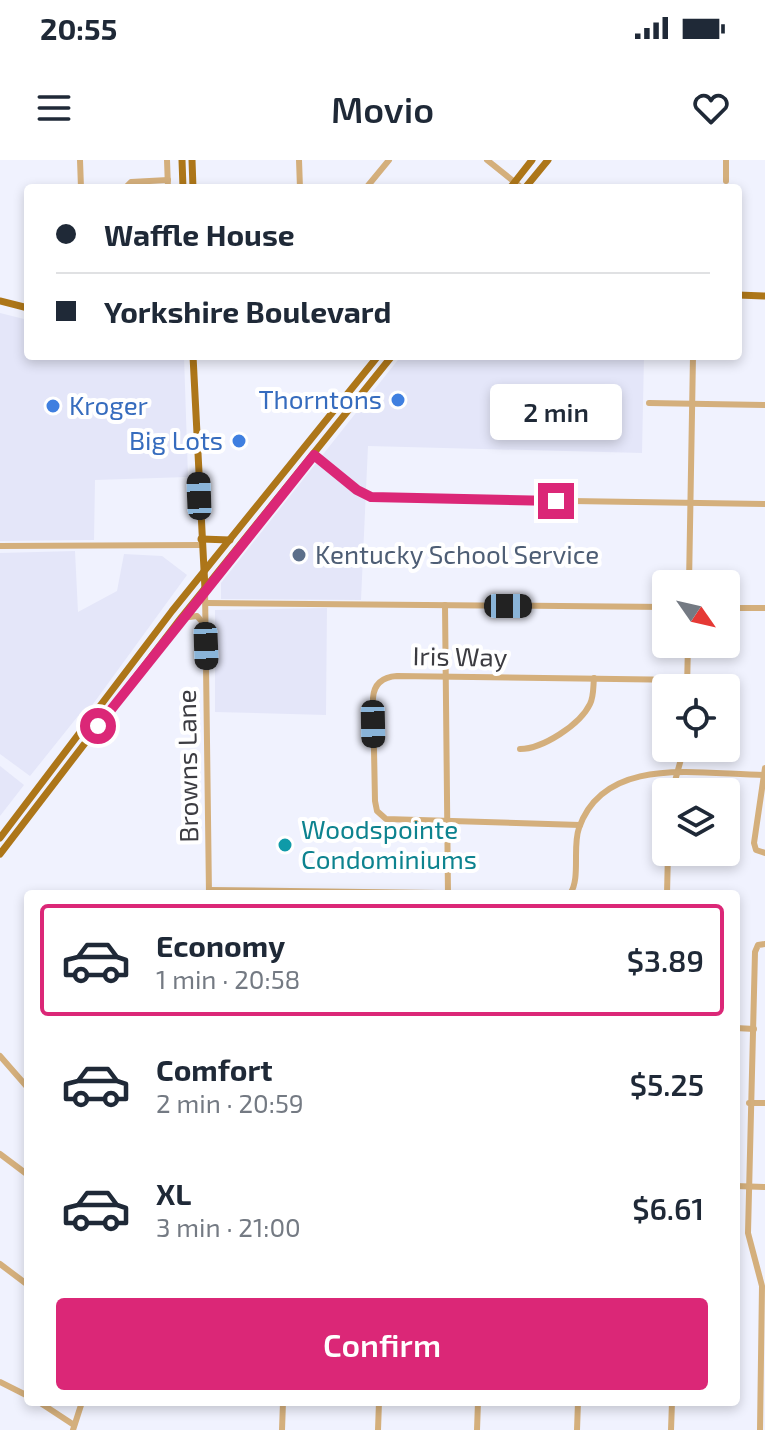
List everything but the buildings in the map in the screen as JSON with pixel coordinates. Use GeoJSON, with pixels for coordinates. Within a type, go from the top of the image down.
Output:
{"type":"FeatureCollection","features":[{"type":"Feature","properties":{"kind":"main road"},"geometry":{"type":"LineString","coordinates":[[182,160],[183,184]]}},
{"type":"Feature","properties":{"kind":"main road"},"geometry":{"type":"LineString","coordinates":[[192,160],[193,184]]}},
{"type":"Feature","properties":{"kind":"main road"},"geometry":{"type":"LineString","coordinates":[[513,184],[532,160]]}},
{"type":"Feature","properties":{"kind":"main road"},"geometry":{"type":"LineString","coordinates":[[527,184],[548,160]]}},
{"type":"Feature","properties":{"kind":"main road"},"geometry":{"type":"LineString","coordinates":[[742,295],[765,296]]}},
{"type":"Feature","properties":{"kind":"main road"},"geometry":{"type":"LineString","coordinates":[[0,301],[24,307]]}},
{"type":"Feature","properties":{"kind":"main road"},"geometry":{"type":"LineString","coordinates":[[193,360],[205,589]]}},
{"type":"Feature","properties":{"kind":"main road"},"geometry":{"type":"LineString","coordinates":[[0,838],[203,573],[375,360]]}},
{"type":"Feature","properties":{"kind":"main road"},"geometry":{"type":"LineString","coordinates":[[0,854],[181,618],[389,360]]}},
{"type":"Feature","properties":{"kind":"main road"},"geometry":{"type":"LineString","coordinates":[[201,542],[230,540]]}},
{"type":"Feature","properties":{"kind":"street"},"geometry":{"type":"LineString","coordinates":[[80,160],[81,184]]}},
{"type":"Feature","properties":{"kind":"street"},"geometry":{"type":"LineString","coordinates":[[129,184],[168,184],[167,160]]}},
{"type":"Feature","properties":{"kind":"street"},"geometry":{"type":"LineString","coordinates":[[299,160],[300,184]]}},
{"type":"Feature","properties":{"kind":"street"},"geometry":{"type":"LineString","coordinates":[[369,184],[389,160]]}},
{"type":"Feature","properties":{"kind":"street"},"geometry":{"type":"LineString","coordinates":[[487,160],[511,184]]}},
{"type":"Feature","properties":{"kind":"street"},"geometry":{"type":"LineString","coordinates":[[726,160],[726,181]]}},
{"type":"Feature","properties":{"kind":"street"},"geometry":{"type":"LineString","coordinates":[[689,570],[693,360]]}},
{"type":"Feature","properties":{"kind":"street"},"geometry":{"type":"LineString","coordinates":[[649,403],[765,405]]}},
{"type":"Feature","properties":{"kind":"street"},"geometry":{"type":"LineString","coordinates":[[314,455],[357,490],[378,498],[765,504]]}},
{"type":"Feature","properties":{"kind":"street"},"geometry":{"type":"LineString","coordinates":[[0,546],[201,542]]}},
{"type":"Feature","properties":{"kind":"street","name":"Browns Lane"},"geometry":{"type":"LineString","coordinates":[[205,589],[209,890]]}},
{"type":"Feature","properties":{"kind":"street"},"geometry":{"type":"LineString","coordinates":[[207,603],[652,607]]}},
{"type":"Feature","properties":{"kind":"street"},"geometry":{"type":"LineString","coordinates":[[445,605],[448,890]]}},
{"type":"Feature","properties":{"kind":"street"},"geometry":{"type":"LineString","coordinates":[[740,608],[765,608]]}},
{"type":"Feature","properties":{"kind":"street"},"geometry":{"type":"LineString","coordinates":[[181,618],[197,616],[206,626]]}},
{"type":"Feature","properties":{"kind":"street","name":"Iris Way"},"geometry":{"type":"LineString","coordinates":[[580,825],[391,821],[377,811],[373,698],[376,685],[386,677],[652,679]]}},
{"type":"Feature","properties":{"kind":"street"},"geometry":{"type":"LineString","coordinates":[[520,749],[542,745],[585,712],[592,699],[594,678]]}},
{"type":"Feature","properties":{"kind":"street"},"geometry":{"type":"LineString","coordinates":[[677,778],[681,762]]}},
{"type":"Feature","properties":{"kind":"street"},"geometry":{"type":"LineString","coordinates":[[765,768],[754,843],[756,850],[765,853]]}},
{"type":"Feature","properties":{"kind":"street"},"geometry":{"type":"LineString","coordinates":[[571,890],[574,845],[580,825],[595,799],[616,783],[639,775],[765,775]]}},
{"type":"Feature","properties":{"kind":"street"},"geometry":{"type":"LineString","coordinates":[[667,890],[668,866]]}},
{"type":"Feature","properties":{"kind":"street"},"geometry":{"type":"LineString","coordinates":[[760,1430],[763,1276],[748,1238],[748,1187],[757,947],[765,944]]}},
{"type":"Feature","properties":{"kind":"street"},"geometry":{"type":"LineString","coordinates":[[740,1028],[754,1029]]}},
{"type":"Feature","properties":{"kind":"street"},"geometry":{"type":"LineString","coordinates":[[0,1056],[24,1083]]}},
{"type":"Feature","properties":{"kind":"street"},"geometry":{"type":"LineString","coordinates":[[749,1103],[765,1103]]}},
{"type":"Feature","properties":{"kind":"street"},"geometry":{"type":"LineString","coordinates":[[0,1154],[24,1172]]}},
{"type":"Feature","properties":{"kind":"street"},"geometry":{"type":"LineString","coordinates":[[740,1186],[765,1187]]}},
{"type":"Feature","properties":{"kind":"street"},"geometry":{"type":"LineString","coordinates":[[0,1264],[24,1282]]}},
{"type":"Feature","properties":{"kind":"street"},"geometry":{"type":"LineString","coordinates":[[0,1382],[24,1394]]}},
{"type":"Feature","properties":{"kind":"street"},"geometry":{"type":"LineString","coordinates":[[44,1406],[74,1428],[81,1406]]}},
{"type":"Feature","properties":{"kind":"street"},"geometry":{"type":"LineString","coordinates":[[282,1430],[283,1406]]}},
{"type":"Feature","properties":{"kind":"street"},"geometry":{"type":"LineString","coordinates":[[378,1430],[379,1406]]}},
{"type":"Feature","properties":{"kind":"street"},"geometry":{"type":"LineString","coordinates":[[477,1430],[478,1406]]}},
{"type":"Feature","properties":{"kind":"street"},"geometry":{"type":"LineString","coordinates":[[577,1430],[578,1406]]}},
{"type":"Feature","properties":{"kind":"street"},"geometry":{"type":"LineString","coordinates":[[671,1430],[672,1406]]}},
{"type":"Feature","properties":{"kind":"shaded area"},"geometry":{"type":"Polygon","coordinates":[[[0,313],[24,319],[24,360],[184,360],[188,477],[95,480],[94,540],[0,541],[0,313]]]}},
{"type":"Feature","properties":{"kind":"shaded area"},"geometry":{"type":"Polygon","coordinates":[[[398,360],[644,360],[642,453],[368,446],[361,600],[221,599],[221,583],[398,360]]]}},
{"type":"Feature","properties":{"kind":"shaded area"},"geometry":{"type":"Polygon","coordinates":[[[75,551],[78,612],[117,591],[124,554],[162,556],[187,575],[85,715],[78,716],[30,776],[0,754],[0,553],[75,551]]]}},
{"type":"Feature","properties":{"kind":"shaded area"},"geometry":{"type":"Polygon","coordinates":[[[327,608],[326,715],[215,712],[215,610],[327,608]]]}},
{"type":"Feature","properties":{"kind":"shaded area"},"geometry":{"type":"Polygon","coordinates":[[[0,766],[24,785],[0,816],[0,766]]]}},
{"type":"Feature","properties":{"kind":"place","name":"Thorntons"},"geometry":{"type":"Point","coordinates":[398,400]}},
{"type":"Feature","properties":{"kind":"place","name":"Kroger"},"geometry":{"type":"Point","coordinates":[53,406]}},
{"type":"Feature","properties":{"kind":"place","name":"Big Lots"},"geometry":{"type":"Point","coordinates":[239,441]}},
{"type":"Feature","properties":{"kind":"place","name":"Kentucky School Service"},"geometry":{"type":"Point","coordinates":[299,555]}},
{"type":"Feature","properties":{"kind":"place","name":"Woodspointe Condominiums"},"geometry":{"type":"Point","coordinates":[285,845]}},
{"type":"Feature","properties":{"kind":"route"},"geometry":{"type":"LineString","coordinates":[[98,726],[182,616],[314,455],[357,490],[371,497],[556,501]]}}]}
